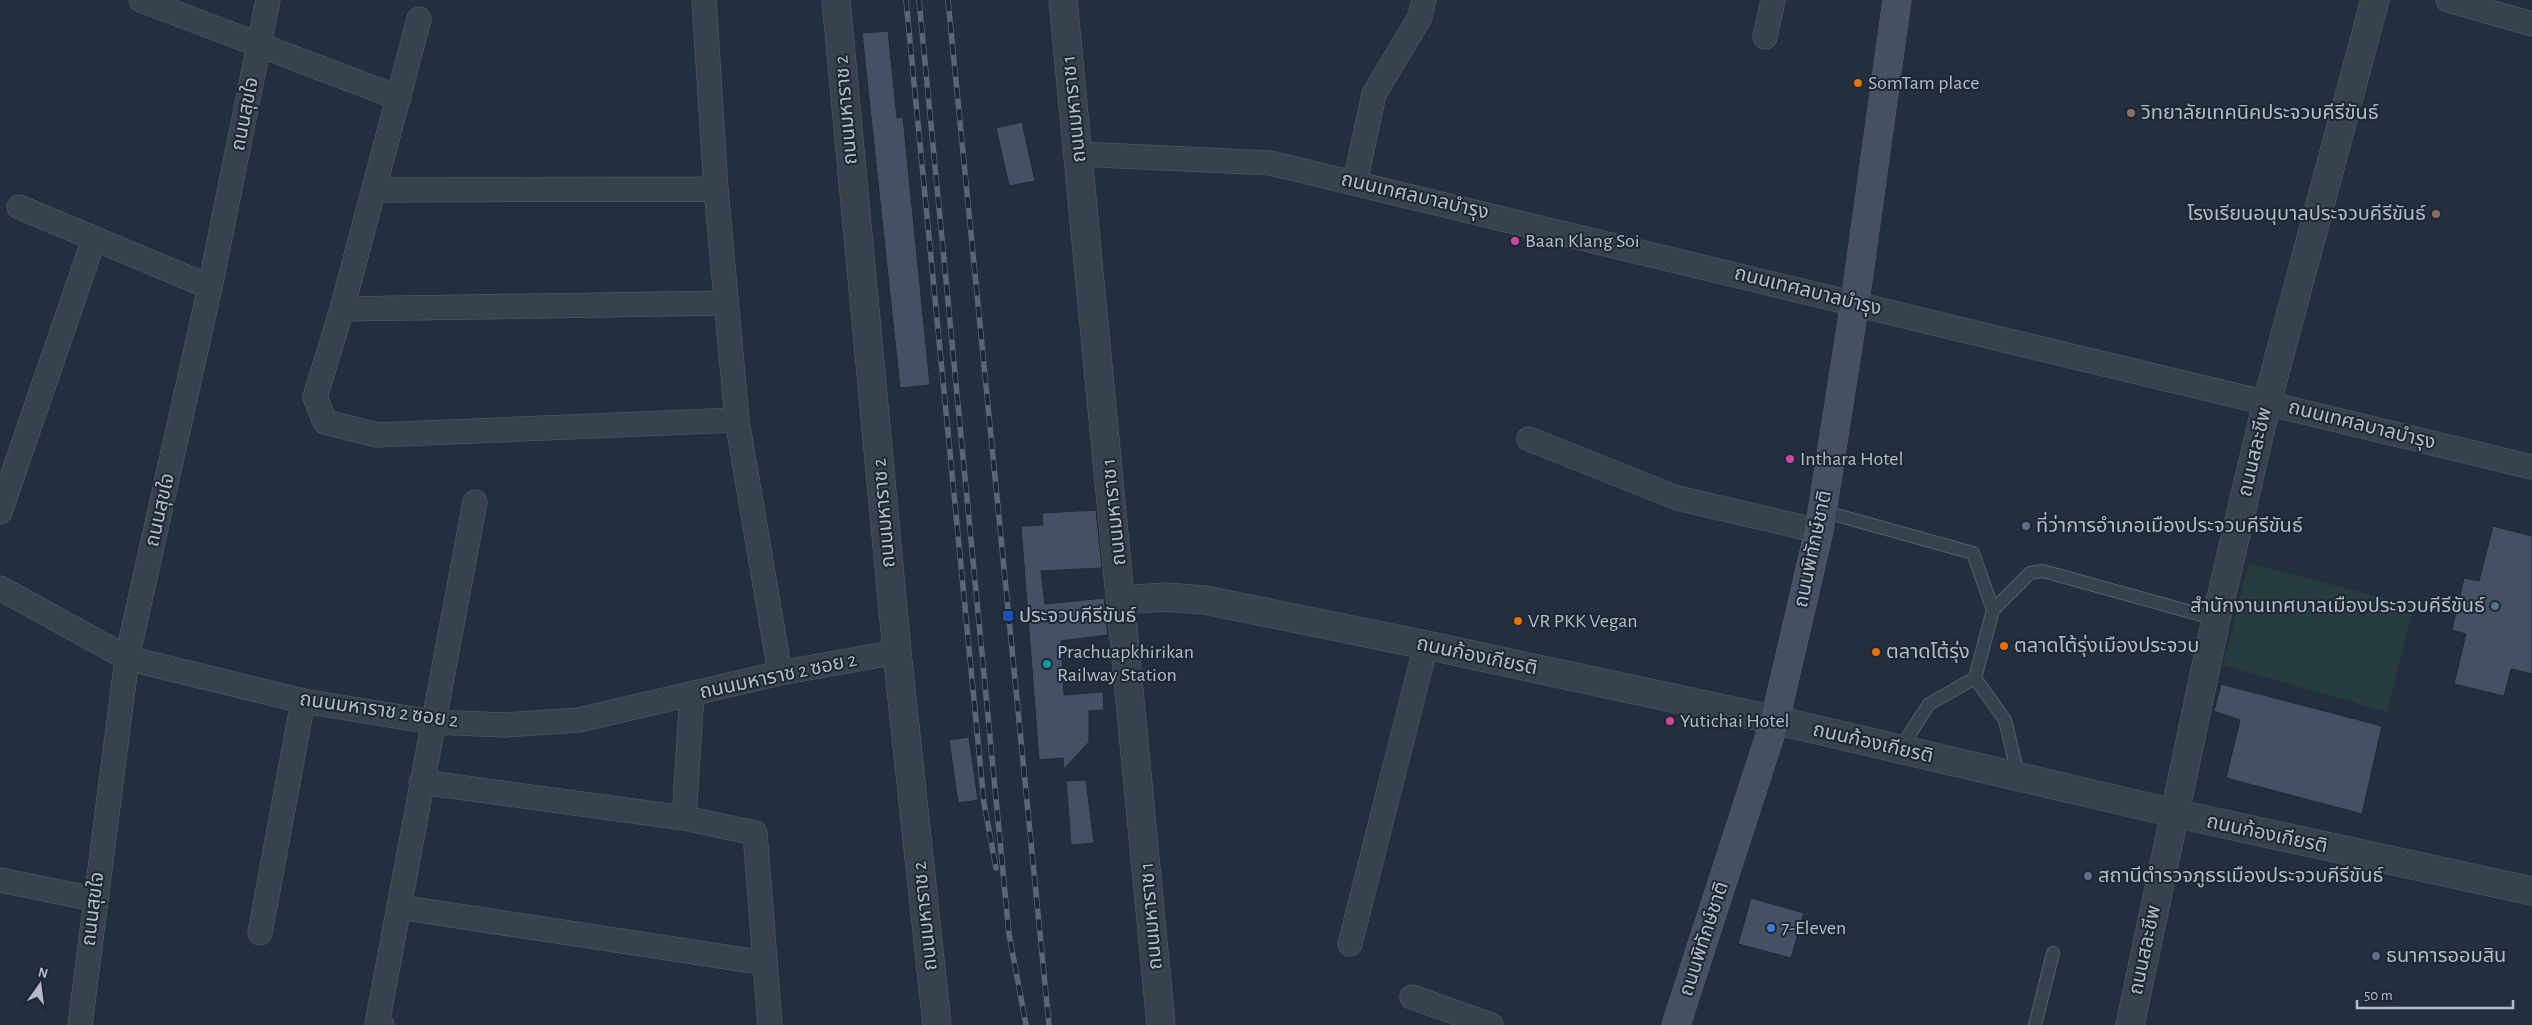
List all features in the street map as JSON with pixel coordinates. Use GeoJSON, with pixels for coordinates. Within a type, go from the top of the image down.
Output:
{"type":"FeatureCollection","features":[{"type":"Feature","properties":{"kind":"main road","name":"ถนนพิทักษ์ชาติ"},"geometry":{"type":"LineString","coordinates":[[1676,1025],[1775,720],[1820,521],[1855,302],[1897,0]]}},
{"type":"Feature","properties":{"kind":"street"},"geometry":{"type":"LineString","coordinates":[[141,0],[400,98]]}},
{"type":"Feature","properties":{"kind":"street","name":"ถนนสุขใจ"},"geometry":{"type":"LineString","coordinates":[[80,1025],[94,899],[127,658],[210,287],[268,0]]}},
{"type":"Feature","properties":{"kind":"street"},"geometry":{"type":"LineString","coordinates":[[704,0],[716,189],[737,420],[780,673]]}},
{"type":"Feature","properties":{"kind":"street","name":"ถนนมหาราช 2"},"geometry":{"type":"LineString","coordinates":[[836,0],[898,652],[937,1025]]}},
{"type":"Feature","properties":{"kind":"street","name":"ถนนมหาราช 1"},"geometry":{"type":"LineString","coordinates":[[1064,0],[1161,1025]]}},
{"type":"Feature","properties":{"kind":"street"},"geometry":{"type":"LineString","coordinates":[[1355,182],[1374,94],[1420,17],[1424,0]]}},
{"type":"Feature","properties":{"kind":"street"},"geometry":{"type":"LineString","coordinates":[[1765,37],[1773,0]]}},
{"type":"Feature","properties":{"kind":"street","name":"ถนนสละชีพ"},"geometry":{"type":"LineString","coordinates":[[2130,1025],[2216,619],[2267,402],[2375,0]]}},
{"type":"Feature","properties":{"kind":"street"},"geometry":{"type":"LineString","coordinates":[[2448,0],[2532,24]]}},
{"type":"Feature","properties":{"kind":"street"},"geometry":{"type":"LineString","coordinates":[[419,19],[400,98],[342,308],[315,397],[325,422],[377,434],[737,420]]}},
{"type":"Feature","properties":{"kind":"street","name":"ถนนเทศลบาลบำรุง"},"geometry":{"type":"LineString","coordinates":[[1079,154],[1270,163],[1855,302],[2532,467]]}},
{"type":"Feature","properties":{"kind":"street"},"geometry":{"type":"LineString","coordinates":[[374,190],[716,189]]}},
{"type":"Feature","properties":{"kind":"street"},"geometry":{"type":"LineString","coordinates":[[19,206],[210,287]]}},
{"type":"Feature","properties":{"kind":"street"},"geometry":{"type":"LineString","coordinates":[[0,512],[94,239]]}},
{"type":"Feature","properties":{"kind":"street"},"geometry":{"type":"LineString","coordinates":[[342,308],[726,303]]}},
{"type":"Feature","properties":{"kind":"street"},"geometry":{"type":"LineString","coordinates":[[1529,439],[1677,498],[1820,521]]}},
{"type":"Feature","properties":{"kind":"street"},"geometry":{"type":"LineString","coordinates":[[382,1025],[377,1024],[432,722],[475,502]]}},
{"type":"Feature","properties":{"kind":"street","name":"ถนนมหาราช 2 ซอย 2"},"geometry":{"type":"LineString","coordinates":[[0,588],[127,658],[303,700],[432,722],[505,725],[579,720],[780,673],[898,652]]}},
{"type":"Feature","properties":{"kind":"street","name":"ถนนก้องเกียรติ"},"geometry":{"type":"LineString","coordinates":[[1122,600],[1164,597],[1205,600],[1426,645],[1775,720],[2019,778],[2532,892]]}},
{"type":"Feature","properties":{"kind":"street"},"geometry":{"type":"LineString","coordinates":[[1350,944],[1426,645]]}},
{"type":"Feature","properties":{"kind":"street"},"geometry":{"type":"LineString","coordinates":[[684,818],[692,694]]}},
{"type":"Feature","properties":{"kind":"street"},"geometry":{"type":"LineString","coordinates":[[260,933],[303,700]]}},
{"type":"Feature","properties":{"kind":"street"},"geometry":{"type":"LineString","coordinates":[[421,782],[684,818],[755,832],[770,1025]]}},
{"type":"Feature","properties":{"kind":"street"},"geometry":{"type":"LineString","coordinates":[[0,880],[94,899]]}},
{"type":"Feature","properties":{"kind":"street"},"geometry":{"type":"LineString","coordinates":[[399,907],[765,963]]}},
{"type":"Feature","properties":{"kind":"street"},"geometry":{"type":"LineString","coordinates":[[1412,997],[1491,1025]]}},
{"type":"Feature","properties":{"kind":"lane"},"geometry":{"type":"LineString","coordinates":[[1820,521],[1973,553],[1993,610]]}},
{"type":"Feature","properties":{"kind":"lane"},"geometry":{"type":"LineString","coordinates":[[1900,749],[1929,704],[1975,678],[1993,610],[2030,573],[2043,571],[2216,619]]}},
{"type":"Feature","properties":{"kind":"lane"},"geometry":{"type":"LineString","coordinates":[[1975,678],[2005,720],[2019,778]]}},
{"type":"Feature","properties":{"kind":"lane"},"geometry":{"type":"LineString","coordinates":[[2035,1025],[2053,953]]}},
{"type":"Feature","properties":{"kind":"green space"},"geometry":{"type":"Polygon","coordinates":[[[2249,563],[2414,606],[2387,712],[2223,665],[2249,563]]]}},
{"type":"Feature","properties":{"kind":"building"},"geometry":{"type":"Polygon","coordinates":[[[888,31],[897,118],[903,117],[930,385],[900,388],[862,33],[888,31]]]}},
{"type":"Feature","properties":{"kind":"building"},"geometry":{"type":"Polygon","coordinates":[[[1022,122],[1035,181],[1009,186],[996,128],[1022,122]]]}},
{"type":"Feature","properties":{"kind":"building"},"geometry":{"type":"Polygon","coordinates":[[[1096,510],[1102,568],[1041,571],[1045,604],[1104,598],[1108,635],[1061,641],[1064,695],[1103,692],[1104,710],[1089,711],[1089,742],[1064,769],[1063,758],[1039,760],[1021,526],[1043,525],[1042,513],[1096,510]]]}},
{"type":"Feature","properties":{"kind":"building","name":"สำนักงานเทศบาลเมืองประจวบคีรีขันธ์"},"geometry":{"type":"Polygon","coordinates":[[[2493,526],[2532,536],[2532,674],[2511,669],[2504,696],[2454,684],[2466,634],[2452,630],[2464,578],[2479,581],[2493,526]]]}},
{"type":"Feature","properties":{"kind":"building"},"geometry":{"type":"Polygon","coordinates":[[[2221,684],[2382,726],[2362,814],[2226,778],[2240,720],[2214,711],[2221,684]]]}},
{"type":"Feature","properties":{"kind":"building"},"geometry":{"type":"Polygon","coordinates":[[[969,737],[978,800],[958,803],[949,740],[969,737]]]}},
{"type":"Feature","properties":{"kind":"building"},"geometry":{"type":"Polygon","coordinates":[[[1086,780],[1094,843],[1071,845],[1066,781],[1086,780]]]}},
{"type":"Feature","properties":{"kind":"building","name":"7-Eleven"},"geometry":{"type":"Polygon","coordinates":[[[1751,898],[1804,913],[1791,958],[1738,944],[1751,898]]]}},
{"type":"Feature","properties":{"kind":"railway"},"geometry":{"type":"LineString","coordinates":[[906,0],[984,803],[996,868]]}},
{"type":"Feature","properties":{"kind":"railway"},"geometry":{"type":"LineString","coordinates":[[919,0],[1009,934],[1026,1025]]}},
{"type":"Feature","properties":{"kind":"railway"},"geometry":{"type":"LineString","coordinates":[[948,0],[1049,1025]]}},
{"type":"Feature","properties":{"kind":"place","name":"SomTam place"},"geometry":{"type":"Point","coordinates":[1858,83]}},
{"type":"Feature","properties":{"kind":"place","name":"วิทยาลัยเทคนิคประจวบคีรีขันธ์"},"geometry":{"type":"Point","coordinates":[2131,113]}},
{"type":"Feature","properties":{"kind":"place","name":"โรงเรียนอนุบาลประจวบคีรีขันธ์"},"geometry":{"type":"Point","coordinates":[2436,214]}},
{"type":"Feature","properties":{"kind":"place","name":"Baan Klang Soi"},"geometry":{"type":"Point","coordinates":[1515,241]}},
{"type":"Feature","properties":{"kind":"place","name":"Inthara Hotel"},"geometry":{"type":"Point","coordinates":[1790,459]}},
{"type":"Feature","properties":{"kind":"place","name":"ที่ว่าการอำเภอเมืองประจวบคีรีขันธ์"},"geometry":{"type":"Point","coordinates":[2026,526]}},
{"type":"Feature","properties":{"kind":"place","name":"สำนักงานเทศบาลเมืองประจวบคีรีขันธ์"},"geometry":{"type":"Point","coordinates":[2495,606]}},
{"type":"Feature","properties":{"kind":"place","name":"ประจวบคีรีขันธ์"},"geometry":{"type":"Point","coordinates":[1008,616]}},
{"type":"Feature","properties":{"kind":"place","name":"VR PKK Vegan"},"geometry":{"type":"Point","coordinates":[1518,621]}},
{"type":"Feature","properties":{"kind":"place","name":"ตลาดโต้รุ่งเมืองประจวบ"},"geometry":{"type":"Point","coordinates":[2004,646]}},
{"type":"Feature","properties":{"kind":"place","name":"ตลาดโต้รุ่ง"},"geometry":{"type":"Point","coordinates":[1876,652]}},
{"type":"Feature","properties":{"kind":"place","name":"Prachuapkhirikan Railway Station"},"geometry":{"type":"Point","coordinates":[1047,664]}},
{"type":"Feature","properties":{"kind":"place","name":"Yutichai Hotel"},"geometry":{"type":"Point","coordinates":[1670,721]}},
{"type":"Feature","properties":{"kind":"place","name":"สถานีตำรวจภูธรเมืองประจวบคีรีขันธ์"},"geometry":{"type":"Point","coordinates":[2088,876]}},
{"type":"Feature","properties":{"kind":"place","name":"7-Eleven"},"geometry":{"type":"Point","coordinates":[1771,928]}},
{"type":"Feature","properties":{"kind":"place","name":"ธนาคารออมสิน"},"geometry":{"type":"Point","coordinates":[2376,956]}}]}
